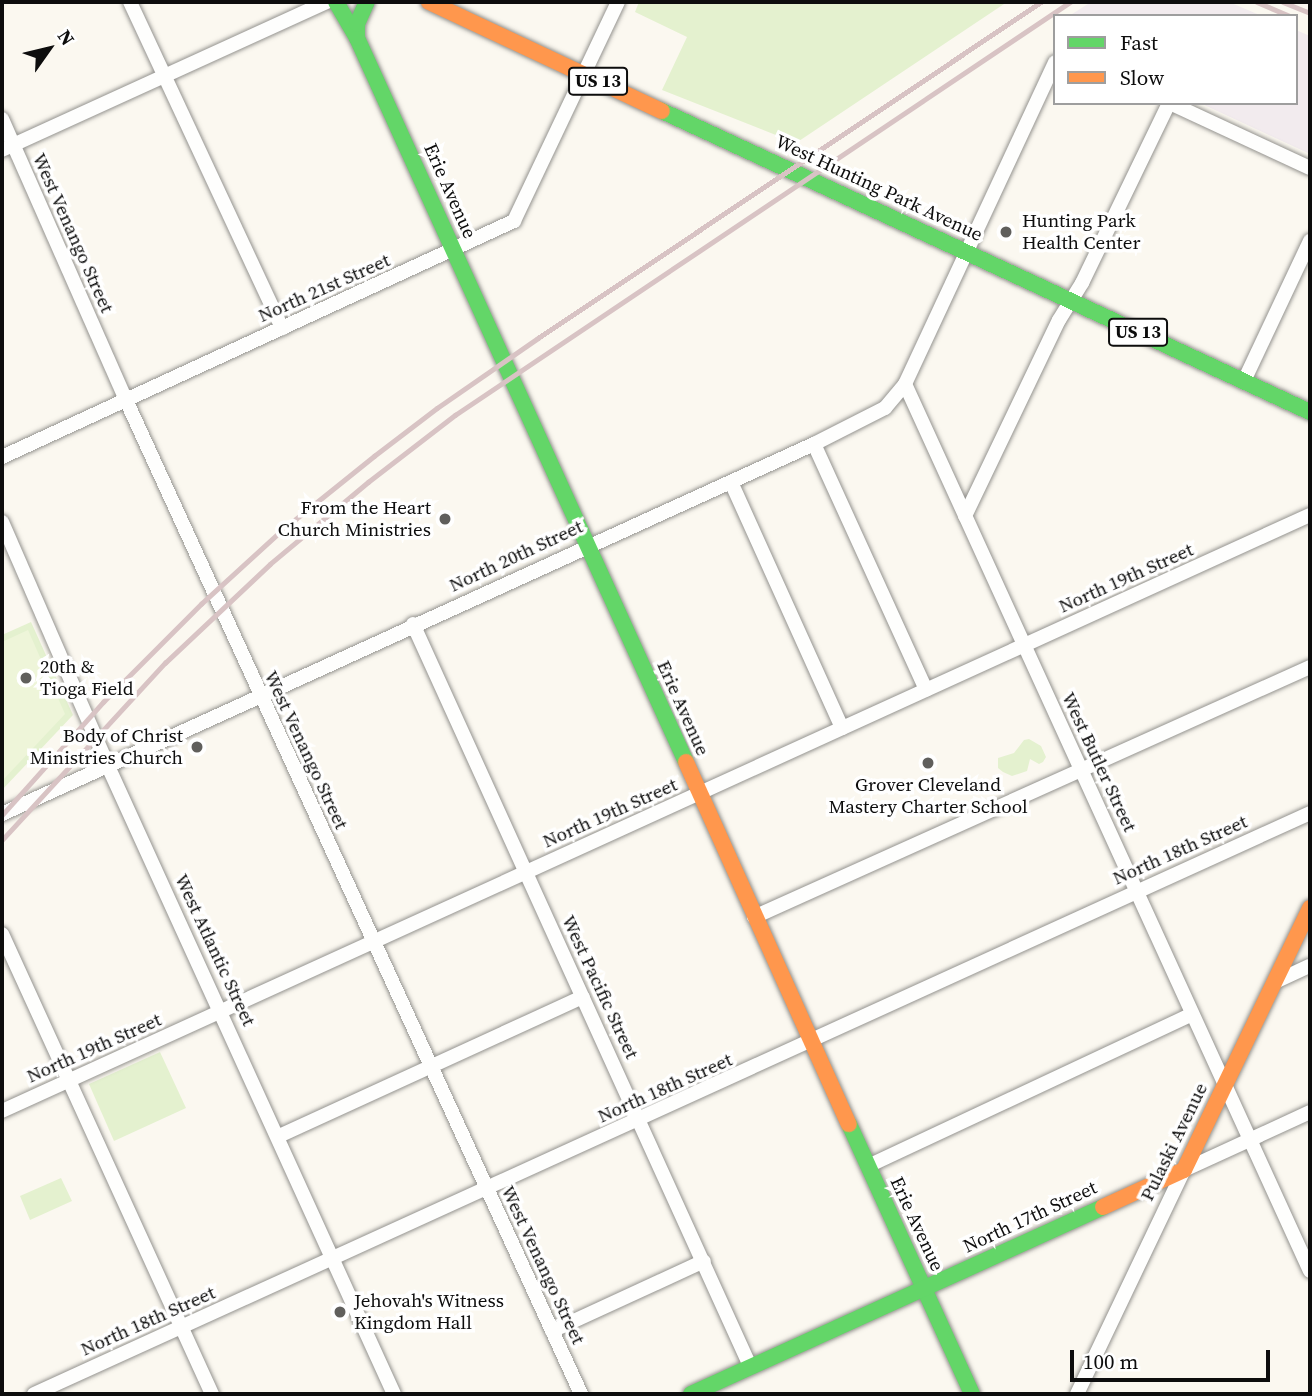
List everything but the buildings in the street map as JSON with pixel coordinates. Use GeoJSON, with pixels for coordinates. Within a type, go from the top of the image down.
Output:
{"type":"FeatureCollection","features":[{"type":"Feature","properties":{"kind":"main road","name":"Erie Avenue"},"geometry":{"type":"LineString","coordinates":[[336,2],[357,38],[972,1394]]}},
{"type":"Feature","properties":{"kind":"main road"},"geometry":{"type":"LineString","coordinates":[[357,38],[357,24],[367,2]]}},
{"type":"Feature","properties":{"kind":"main road","name":"West Hunting Park Avenue"},"geometry":{"type":"LineString","coordinates":[[429,2],[1310,412]]}},
{"type":"Feature","properties":{"kind":"main road","name":"Pulaski Avenue"},"geometry":{"type":"LineString","coordinates":[[1184,1170],[1310,908]]}},
{"type":"Feature","properties":{"kind":"main road","name":"North 17th Street"},"geometry":{"type":"LineString","coordinates":[[691,1394],[1184,1170]]}},
{"type":"Feature","properties":{"kind":"street"},"geometry":{"type":"LineString","coordinates":[[130,2],[282,328]]}},
{"type":"Feature","properties":{"kind":"street"},"geometry":{"type":"LineString","coordinates":[[8,147],[327,2]]}},
{"type":"Feature","properties":{"kind":"street","name":"North 21st Street"},"geometry":{"type":"LineString","coordinates":[[2,457],[454,251],[514,221],[618,2]]}},
{"type":"Feature","properties":{"kind":"street","name":"North 20th Street"},"geometry":{"type":"LineString","coordinates":[[2,814],[588,544],[814,444],[885,408],[905,384],[1053,66]]}},
{"type":"Feature","properties":{"kind":"street"},"geometry":{"type":"LineString","coordinates":[[965,516],[1059,320],[1169,105]]}},
{"type":"Feature","properties":{"kind":"street"},"geometry":{"type":"LineString","coordinates":[[1174,105],[1310,168]]}},
{"type":"Feature","properties":{"kind":"street","name":"West Venango Street"},"geometry":{"type":"LineString","coordinates":[[2,119],[8,147],[581,1394]]}},
{"type":"Feature","properties":{"kind":"street"},"geometry":{"type":"LineString","coordinates":[[1244,381],[1310,241]]}},
{"type":"Feature","properties":{"kind":"street","name":"West Butler Street"},"geometry":{"type":"LineString","coordinates":[[905,384],[1309,1265]]}},
{"type":"Feature","properties":{"kind":"street"},"geometry":{"type":"LineString","coordinates":[[814,444],[926,690]]}},
{"type":"Feature","properties":{"kind":"street"},"geometry":{"type":"LineString","coordinates":[[731,482],[842,728]]}},
{"type":"Feature","properties":{"kind":"street","name":"North 19th Street"},"geometry":{"type":"LineString","coordinates":[[2,1111],[1310,515]]}},
{"type":"Feature","properties":{"kind":"street","name":"West Atlantic Street"},"geometry":{"type":"LineString","coordinates":[[2,522],[107,764],[279,1136],[394,1394]]}},
{"type":"Feature","properties":{"kind":"street","name":"West Pacific Street"},"geometry":{"type":"LineString","coordinates":[[413,624],[750,1366]]}},
{"type":"Feature","properties":{"kind":"street"},"geometry":{"type":"LineString","coordinates":[[754,917],[1310,667]]}},
{"type":"Feature","properties":{"kind":"street","name":"North 18th Street"},"geometry":{"type":"LineString","coordinates":[[34,1394],[640,1121],[1310,813]]}},
{"type":"Feature","properties":{"kind":"street"},"geometry":{"type":"LineString","coordinates":[[2,934],[212,1394]]}},
{"type":"Feature","properties":{"kind":"street"},"geometry":{"type":"LineString","coordinates":[[1275,982],[1310,966]]}},
{"type":"Feature","properties":{"kind":"street"},"geometry":{"type":"LineString","coordinates":[[279,1136],[583,997]]}},
{"type":"Feature","properties":{"kind":"street"},"geometry":{"type":"LineString","coordinates":[[868,1166],[1192,1014]]}},
{"type":"Feature","properties":{"kind":"street","name":"North 17th Street"},"geometry":{"type":"LineString","coordinates":[[1184,1170],[1310,1112]]}},
{"type":"Feature","properties":{"kind":"street","name":"Pulaski Avenue"},"geometry":{"type":"LineString","coordinates":[[1077,1394],[1184,1170]]}},
{"type":"Feature","properties":{"kind":"street"},"geometry":{"type":"LineString","coordinates":[[552,1331],[704,1261]]}},
{"type":"Feature","properties":{"kind":"shaded area"},"geometry":{"type":"Polygon","coordinates":[[[1091,2],[1229,2],[1257,14],[1072,14],[1091,2]]]}},
{"type":"Feature","properties":{"kind":"shaded area"},"geometry":{"type":"Polygon","coordinates":[[[1298,31],[1310,36],[1310,154],[1204,105],[1298,105],[1298,31]]]}},
{"type":"Feature","properties":{"kind":"green space"},"geometry":{"type":"Polygon","coordinates":[[[639,2],[1007,2],[796,143],[662,90],[687,37],[635,12],[639,2]]]}},
{"type":"Feature","properties":{"kind":"green space","name":"20th & Tioga Field"},"geometry":{"type":"Polygon","coordinates":[[[31,622],[73,715],[2,790],[2,635],[31,622]]]}},
{"type":"Feature","properties":{"kind":"green space","name":"20th & Tioga Field"},"geometry":{"type":"Polygon","coordinates":[[[28,630],[65,714],[2,781],[2,642],[28,630]]]}},
{"type":"Feature","properties":{"kind":"green space"},"geometry":{"type":"Polygon","coordinates":[[[1029,739],[1041,746],[1046,757],[1043,762],[1039,764],[1030,759],[1027,771],[1012,776],[998,768],[998,758],[1014,753],[1024,740],[1029,739]]]}},
{"type":"Feature","properties":{"kind":"green space"},"geometry":{"type":"Polygon","coordinates":[[[160,1052],[186,1108],[114,1141],[89,1084],[160,1052]]]}},
{"type":"Feature","properties":{"kind":"green space"},"geometry":{"type":"Polygon","coordinates":[[[61,1178],[72,1201],[30,1220],[20,1196],[61,1178]]]}},
{"type":"Feature","properties":{"kind":"railway"},"geometry":{"type":"LineString","coordinates":[[2,815],[103,702],[201,604],[282,530],[374,456],[437,408],[538,338],[1041,2]]}},
{"type":"Feature","properties":{"kind":"railway"},"geometry":{"type":"LineString","coordinates":[[2,840],[165,663],[270,564],[368,482],[455,415],[1070,2]]}},
{"type":"Feature","properties":{"kind":"railway"},"geometry":{"type":"LineString","coordinates":[[1257,2],[1285,14]]}},
{"type":"Feature","properties":{"kind":"railway"},"geometry":{"type":"LineString","coordinates":[[1283,2],[1310,13]]}},
{"type":"Feature","properties":{"kind":"traffic: fast"},"geometry":{"type":"LineString","coordinates":[[336,2],[357,38],[686,762]]}},
{"type":"Feature","properties":{"kind":"traffic: fast"},"geometry":{"type":"LineString","coordinates":[[357,38],[357,24],[367,2]]}},
{"type":"Feature","properties":{"kind":"traffic: fast"},"geometry":{"type":"LineString","coordinates":[[662,111],[1310,412]]}},
{"type":"Feature","properties":{"kind":"traffic: fast"},"geometry":{"type":"LineString","coordinates":[[849,1124],[972,1394]]}},
{"type":"Feature","properties":{"kind":"traffic: fast"},"geometry":{"type":"LineString","coordinates":[[691,1394],[1103,1207]]}},
{"type":"Feature","properties":{"kind":"traffic: slow"},"geometry":{"type":"LineString","coordinates":[[429,2],[662,111]]}},
{"type":"Feature","properties":{"kind":"traffic: slow"},"geometry":{"type":"LineString","coordinates":[[686,762],[849,1124]]}},
{"type":"Feature","properties":{"kind":"traffic: slow"},"geometry":{"type":"LineString","coordinates":[[1103,1207],[1184,1170],[1310,908]]}},
{"type":"Feature","properties":{"kind":"place","name":"Hunting Park Health Center"},"geometry":{"type":"Point","coordinates":[1006,232]}},
{"type":"Feature","properties":{"kind":"place","name":"From the Heart Church Ministries"},"geometry":{"type":"Point","coordinates":[445,519]}},
{"type":"Feature","properties":{"kind":"place","name":"20th & Tioga Field"},"geometry":{"type":"Point","coordinates":[26,678]}},
{"type":"Feature","properties":{"kind":"place","name":"Body of Christ Ministries Church"},"geometry":{"type":"Point","coordinates":[197,747]}},
{"type":"Feature","properties":{"kind":"place","name":"Grover Cleveland Mastery Charter School"},"geometry":{"type":"Point","coordinates":[928,763]}},
{"type":"Feature","properties":{"kind":"place","name":"Jehovah's Witness Kingdom Hall"},"geometry":{"type":"Point","coordinates":[340,1312]}}]}
